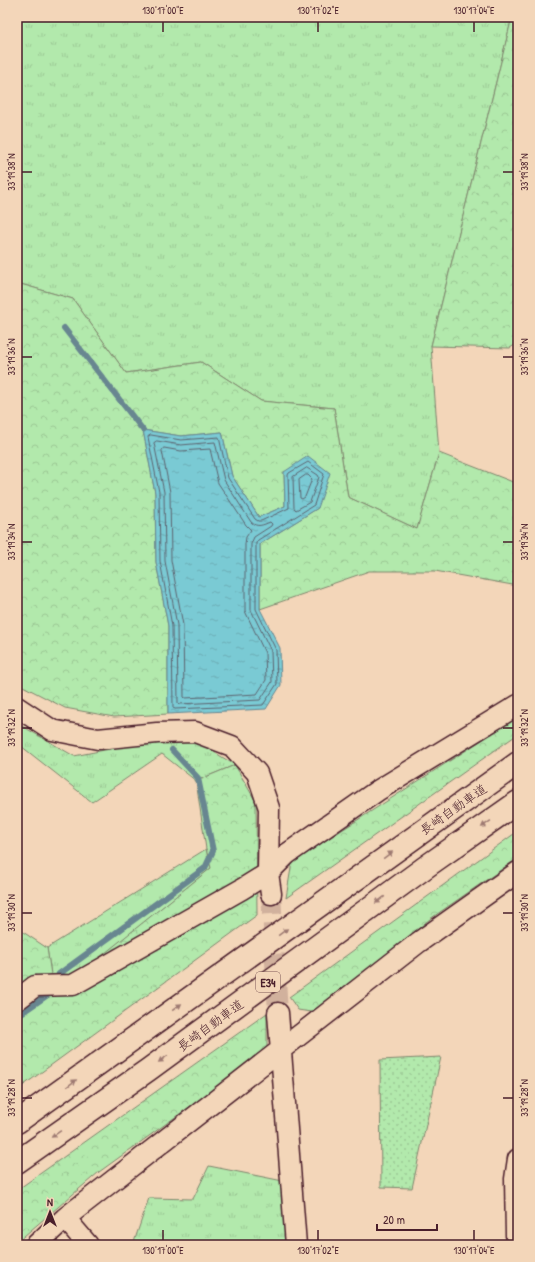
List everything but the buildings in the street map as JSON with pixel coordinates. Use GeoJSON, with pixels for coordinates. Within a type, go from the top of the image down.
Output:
{"type":"FeatureCollection","features":[{"type":"Feature","properties":{"kind":"highway","name":"長崎自動車道"},"geometry":{"type":"LineString","coordinates":[[17,1122],[518,763]]}},
{"type":"Feature","properties":{"kind":"highway","name":"長崎自動車道"},"geometry":{"type":"LineString","coordinates":[[17,1162],[148,1070],[420,870],[518,802]]}},
{"type":"Feature","properties":{"kind":"street"},"geometry":{"type":"LineString","coordinates":[[17,1000],[35,986],[73,985],[268,873],[288,854],[377,791],[518,705]]}},
{"type":"Feature","properties":{"kind":"street"},"geometry":{"type":"LineString","coordinates":[[17,707],[52,730],[98,739],[157,733],[195,732],[232,746],[257,773],[269,808],[268,873],[271,894]]}},
{"type":"Feature","properties":{"kind":"street"},"geometry":{"type":"LineString","coordinates":[[36,1245],[64,1218],[419,942],[518,872]]}},
{"type":"Feature","properties":{"kind":"street"},"geometry":{"type":"LineString","coordinates":[[278,1013],[296,1245]]}},
{"type":"Feature","properties":{"kind":"street"},"geometry":{"type":"LineString","coordinates":[[518,1159],[515,1178],[516,1235],[518,1243]]}},
{"type":"Feature","properties":{"kind":"street"},"geometry":{"type":"LineString","coordinates":[[64,1218],[88,1245]]}},
{"type":"Feature","properties":{"kind":"green space"},"geometry":{"type":"Polygon","coordinates":[[[17,17],[512,17],[431,346],[439,453],[417,529],[348,497],[334,408],[261,401],[201,362],[126,373],[73,299],[17,283],[17,17]]]}},
{"type":"Feature","properties":{"kind":"green space"},"geometry":{"type":"Polygon","coordinates":[[[512,17],[518,17],[518,343],[510,348],[431,346],[512,17]]]}},
{"type":"Feature","properties":{"kind":"green space"},"geometry":{"type":"Polygon","coordinates":[[[17,283],[73,299],[126,373],[201,362],[261,401],[334,408],[348,497],[417,529],[439,453],[518,484],[518,586],[435,571],[369,571],[260,609],[260,544],[318,508],[284,472],[285,506],[259,517],[232,476],[222,432],[181,436],[143,430],[155,493],[156,562],[168,626],[168,714],[114,717],[65,708],[17,683],[17,283]]]}},
{"type":"Feature","properties":{"kind":"green space"},"geometry":{"type":"Polygon","coordinates":[[[518,717],[518,734],[286,898],[292,862],[518,717]]]}},
{"type":"Feature","properties":{"kind":"green space"},"geometry":{"type":"Polygon","coordinates":[[[22,726],[74,756],[166,738],[201,744],[235,765],[196,781],[162,754],[92,802],[21,746],[22,726]]]}},
{"type":"Feature","properties":{"kind":"green space"},"geometry":{"type":"Polygon","coordinates":[[[235,765],[256,802],[257,915],[17,1090],[17,928],[47,948],[54,994],[211,868],[206,849],[196,781],[235,765]]]}},
{"type":"Feature","properties":{"kind":"green space"},"geometry":{"type":"Polygon","coordinates":[[[518,831],[518,858],[430,919],[317,1013],[298,1010],[289,997],[518,831]]]}},
{"type":"Feature","properties":{"kind":"green space"},"geometry":{"type":"Polygon","coordinates":[[[206,849],[211,868],[54,995],[47,948],[206,849]]]}},
{"type":"Feature","properties":{"kind":"green space"},"geometry":{"type":"Polygon","coordinates":[[[267,1013],[267,1051],[99,1172],[17,1242],[17,1190],[267,1013]]]}},
{"type":"Feature","properties":{"kind":"green space"},"geometry":{"type":"Polygon","coordinates":[[[441,1057],[412,1188],[381,1187],[380,1060],[441,1057]]]}},
{"type":"Feature","properties":{"kind":"green space"},"geometry":{"type":"Polygon","coordinates":[[[209,1166],[283,1181],[287,1245],[133,1245],[149,1198],[193,1199],[209,1166]]]}},
{"type":"Feature","properties":{"kind":"water"},"geometry":{"type":"Polygon","coordinates":[[[143,430],[181,436],[222,432],[232,476],[259,517],[285,506],[284,472],[308,456],[330,473],[318,508],[260,544],[260,609],[280,648],[281,685],[266,709],[168,714],[168,626],[156,562],[155,493],[143,430]]]}},
{"type":"Feature","properties":{"kind":"waterway"},"geometry":{"type":"LineString","coordinates":[[64,328],[143,430]]}},
{"type":"Feature","properties":{"kind":"waterway"},"geometry":{"type":"LineString","coordinates":[[59,974],[205,868],[213,851],[198,778],[172,750]]}},
{"type":"Feature","properties":{"kind":"waterway"},"geometry":{"type":"LineString","coordinates":[[17,1016],[49,994]]}},
{"type":"Feature","properties":{"kind":"tunnel"},"geometry":{"type":"LineString","coordinates":[[271,894],[278,1013]]}}]}
